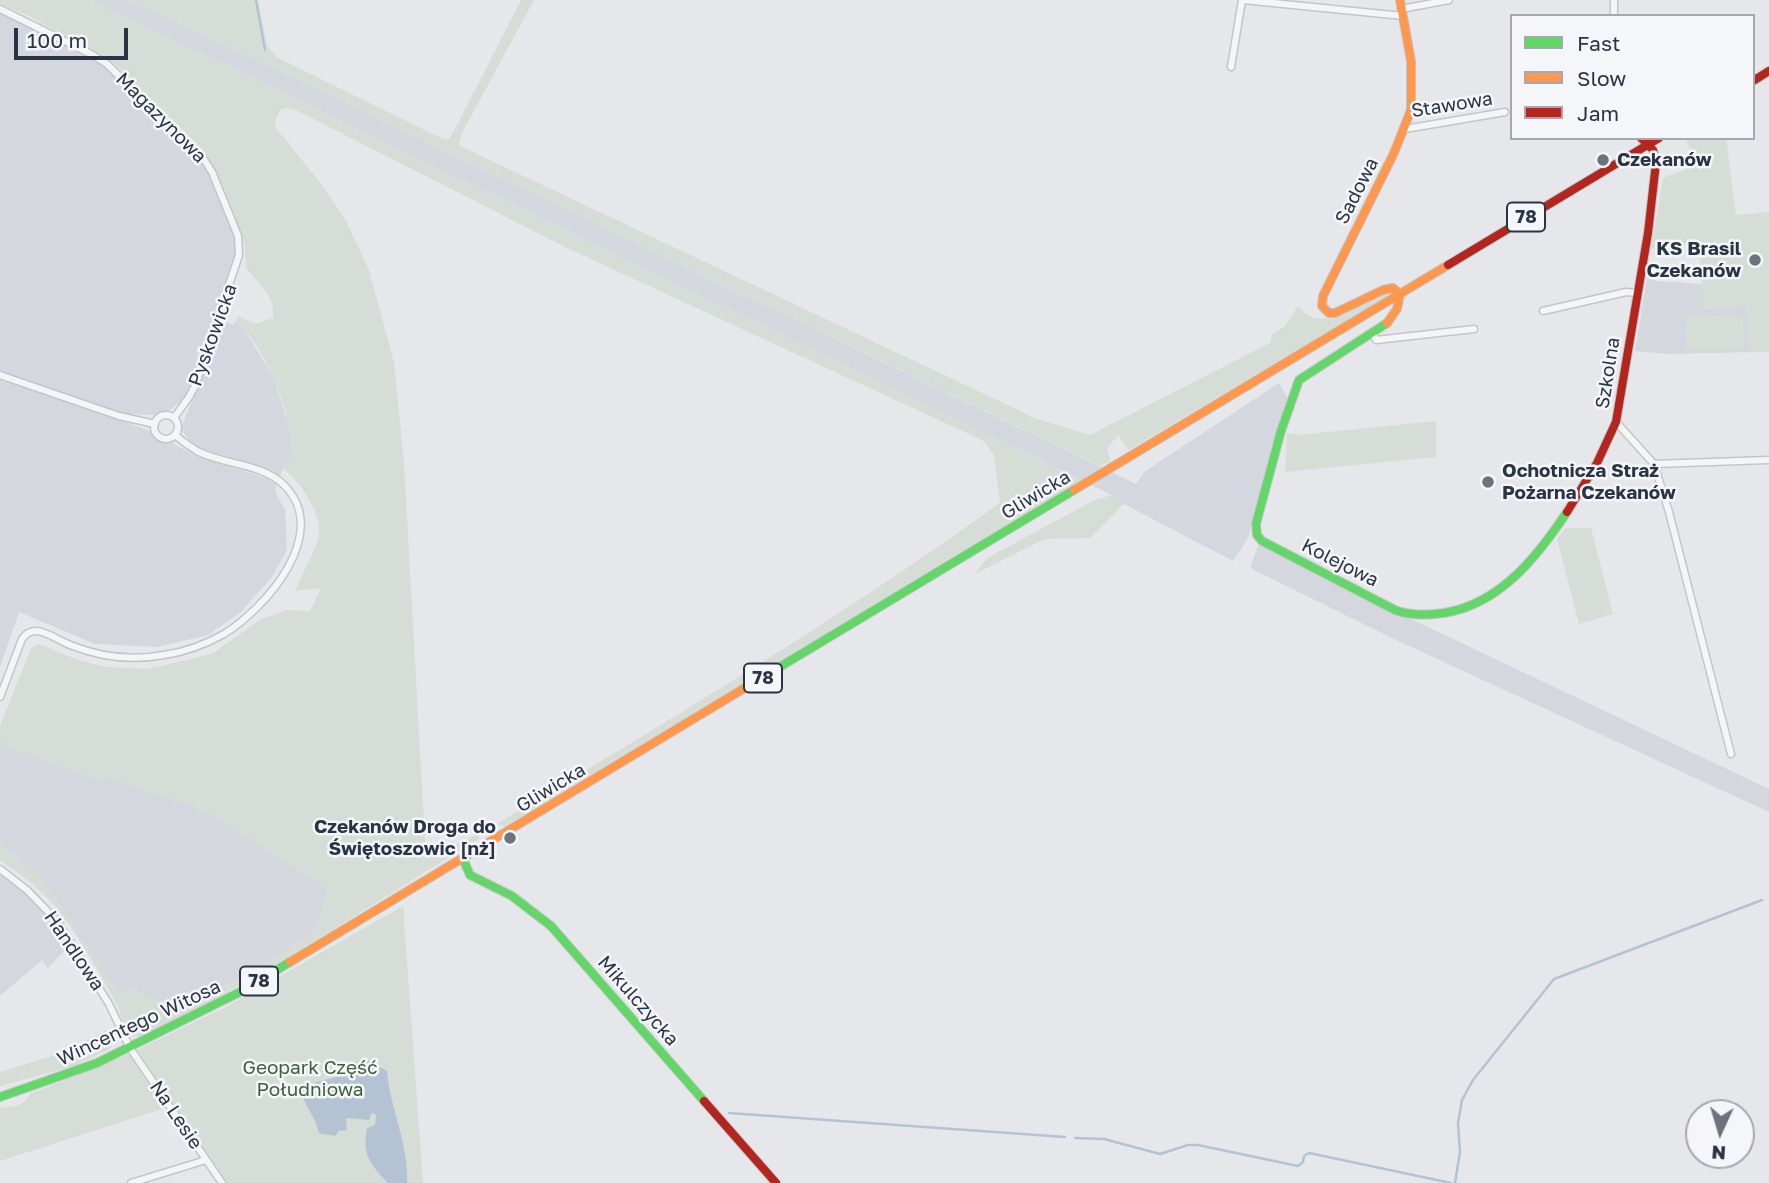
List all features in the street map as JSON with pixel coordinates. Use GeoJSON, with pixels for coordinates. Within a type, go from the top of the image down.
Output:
{"type":"FeatureCollection","features":[{"type":"Feature","properties":{"kind":"main road","name":"Sadowa"},"geometry":{"type":"LineString","coordinates":[[1399,294],[1393,288],[1383,290],[1335,313],[1329,313],[1322,306],[1323,296],[1336,267],[1405,129],[1411,110],[1411,61],[1401,8]]}},
{"type":"Feature","properties":{"kind":"main road"},"geometry":{"type":"LineString","coordinates":[[1643,140],[1647,145]]}},
{"type":"Feature","properties":{"kind":"main road","name":"Gliwicka"},"geometry":{"type":"LineString","coordinates":[[430,878],[1655,140]]}},
{"type":"Feature","properties":{"kind":"main road","name":"Szkolna"},"geometry":{"type":"LineString","coordinates":[[1616,422],[1648,233],[1656,163],[1653,150],[1647,145]]}},
{"type":"Feature","properties":{"kind":"main road","name":"Kolejowa"},"geometry":{"type":"LineString","coordinates":[[1399,294],[1397,309],[1388,322],[1299,380],[1281,431],[1255,524],[1257,535],[1262,541],[1403,612],[1438,615],[1467,607],[1490,596],[1513,580],[1549,536],[1578,495],[1605,449],[1616,422]]}},
{"type":"Feature","properties":{"kind":"main road","name":"Mikulczycka"},"geometry":{"type":"LineString","coordinates":[[463,859],[470,875],[512,896],[551,926],[776,1183]]}},
{"type":"Feature","properties":{"kind":"main road","name":"Wincentego Witosa"},"geometry":{"type":"LineString","coordinates":[[0,1097],[72,1074],[242,991],[430,878]]}},
{"type":"Feature","properties":{"kind":"street"},"geometry":{"type":"LineString","coordinates":[[1231,67],[1242,0],[1401,8],[1449,0]]}},
{"type":"Feature","properties":{"kind":"street","name":"Magazynowa"},"geometry":{"type":"LineString","coordinates":[[0,9],[107,64],[197,151],[212,172],[239,246]]}},
{"type":"Feature","properties":{"kind":"street","name":"Stawowa"},"geometry":{"type":"LineString","coordinates":[[1405,129],[1506,112]]}},
{"type":"Feature","properties":{"kind":"street","name":"Pyskowicka"},"geometry":{"type":"LineString","coordinates":[[174,418],[195,386],[237,267],[239,246]]}},
{"type":"Feature","properties":{"kind":"street"},"geometry":{"type":"LineString","coordinates":[[1543,311],[1626,292],[1637,293]]}},
{"type":"Feature","properties":{"kind":"street"},"geometry":{"type":"LineString","coordinates":[[1372,332],[1376,340],[1474,329]]}},
{"type":"Feature","properties":{"kind":"street"},"geometry":{"type":"LineString","coordinates":[[0,375],[119,416],[155,424]]}},
{"type":"Feature","properties":{"kind":"street"},"geometry":{"type":"LineString","coordinates":[[162,416],[174,418],[178,426],[175,435],[160,438],[154,429],[155,424],[162,416]]}},
{"type":"Feature","properties":{"kind":"street","name":"Szkolna"},"geometry":{"type":"LineString","coordinates":[[1616,422],[1654,464],[1669,512],[1731,754]]}},
{"type":"Feature","properties":{"kind":"street"},"geometry":{"type":"LineString","coordinates":[[0,696],[22,639],[29,632],[39,631],[100,654],[132,658],[164,655],[189,649],[223,634],[251,613],[276,585],[293,557],[300,535],[299,510],[291,494],[281,482],[270,475],[201,453],[175,435]]}},
{"type":"Feature","properties":{"kind":"street"},"geometry":{"type":"LineString","coordinates":[[1654,464],[1769,460]]}},
{"type":"Feature","properties":{"kind":"street","name":"Handlowa"},"geometry":{"type":"LineString","coordinates":[[0,869],[27,890],[57,921],[109,1004],[130,1048]]}},
{"type":"Feature","properties":{"kind":"street","name":"Na Lesie"},"geometry":{"type":"LineString","coordinates":[[130,1048],[222,1183]]}},
{"type":"Feature","properties":{"kind":"street"},"geometry":{"type":"LineString","coordinates":[[131,1183],[206,1160]]}},
{"type":"Feature","properties":{"kind":"shaded area"},"geometry":{"type":"Polygon","coordinates":[[[91,0],[128,0],[201,33],[1136,484],[1144,472],[1279,383],[1289,401],[1279,427],[1248,538],[1233,561],[1124,504],[1112,495],[91,0]]]}},
{"type":"Feature","properties":{"kind":"shaded area"},"geometry":{"type":"Polygon","coordinates":[[[0,12],[109,69],[204,163],[234,234],[236,249],[232,269],[189,389],[182,400],[169,411],[157,415],[116,411],[114,418],[147,430],[162,442],[170,442],[195,455],[266,478],[277,485],[275,491],[285,510],[287,550],[272,577],[241,612],[208,635],[157,647],[95,644],[19,612],[0,667],[0,12]]]}},
{"type":"Feature","properties":{"kind":"shaded area"},"geometry":{"type":"Polygon","coordinates":[[[1648,271],[1654,272],[1655,281],[1703,284],[1705,308],[1747,305],[1751,352],[1668,354],[1635,351],[1648,271]]]}},
{"type":"Feature","properties":{"kind":"shaded area"},"geometry":{"type":"Polygon","coordinates":[[[222,320],[233,325],[235,322],[245,331],[273,376],[292,436],[292,459],[285,463],[280,476],[262,467],[202,449],[191,443],[181,429],[222,320]]]}},
{"type":"Feature","properties":{"kind":"shaded area"},"geometry":{"type":"Polygon","coordinates":[[[1259,543],[1390,609],[1769,789],[1769,812],[1394,639],[1250,568],[1259,543]]]}},
{"type":"Feature","properties":{"kind":"shaded area"},"geometry":{"type":"Polygon","coordinates":[[[0,742],[101,781],[105,776],[210,812],[328,889],[315,932],[249,973],[184,1007],[159,1002],[140,994],[135,988],[124,994],[112,994],[74,931],[56,907],[33,884],[0,860],[0,742]]]}},
{"type":"Feature","properties":{"kind":"shaded area"},"geometry":{"type":"Polygon","coordinates":[[[0,874],[40,908],[74,953],[62,953],[48,968],[42,960],[0,996],[0,874]]]}},
{"type":"Feature","properties":{"kind":"green space"},"geometry":{"type":"Polygon","coordinates":[[[0,0],[91,0],[1081,480],[505,826],[495,825],[814,629],[1000,503],[994,455],[984,441],[567,248],[294,109],[280,110],[275,121],[276,128],[322,185],[345,219],[369,270],[394,363],[404,463],[426,859],[478,834],[479,839],[271,967],[185,1014],[141,1036],[134,1036],[127,1031],[117,1005],[84,946],[84,941],[117,991],[124,994],[136,987],[140,994],[159,1002],[184,1007],[249,973],[315,932],[328,889],[210,813],[105,776],[102,781],[0,742],[0,726],[31,648],[39,644],[78,660],[106,667],[148,669],[212,654],[261,619],[288,610],[310,611],[321,588],[295,591],[318,540],[318,521],[304,491],[283,469],[285,463],[292,458],[291,441],[276,384],[258,349],[235,322],[238,316],[256,324],[273,318],[272,303],[266,291],[246,268],[245,247],[222,184],[202,149],[115,64],[27,15],[0,4],[0,0]]]}},
{"type":"Feature","properties":{"kind":"green space"},"geometry":{"type":"Polygon","coordinates":[[[128,0],[258,0],[267,46],[278,58],[445,140],[450,138],[521,0],[534,0],[458,145],[1037,419],[1090,435],[1270,343],[1272,335],[1285,326],[1298,306],[1307,315],[1328,318],[1381,292],[1387,292],[1388,296],[1129,450],[1118,435],[1107,449],[1110,461],[1100,466],[128,0]]]}},
{"type":"Feature","properties":{"kind":"green space"},"geometry":{"type":"Polygon","coordinates":[[[1686,140],[1726,140],[1736,215],[1769,212],[1769,352],[1751,352],[1746,305],[1704,308],[1699,243],[1651,249],[1663,178],[1699,164],[1686,140]]]}},
{"type":"Feature","properties":{"kind":"green space"},"geometry":{"type":"Polygon","coordinates":[[[1743,315],[1744,349],[1686,350],[1685,317],[1743,315]]]}},
{"type":"Feature","properties":{"kind":"green space"},"geometry":{"type":"Polygon","coordinates":[[[1436,421],[1436,457],[1285,472],[1287,433],[1298,435],[1436,421]]]}},
{"type":"Feature","properties":{"kind":"green space"},"geometry":{"type":"Polygon","coordinates":[[[1112,495],[1124,504],[1090,538],[1045,539],[975,574],[987,558],[1095,500],[1112,495]]]}},
{"type":"Feature","properties":{"kind":"green space"},"geometry":{"type":"Polygon","coordinates":[[[1566,528],[1591,528],[1613,614],[1579,624],[1557,539],[1566,528]]]}},
{"type":"Feature","properties":{"kind":"green space"},"geometry":{"type":"Polygon","coordinates":[[[0,842],[37,872],[79,932],[71,927],[41,891],[0,860],[0,842]]]}},
{"type":"Feature","properties":{"kind":"green space","name":"Geopark Część Południowa"},"geometry":{"type":"Polygon","coordinates":[[[403,906],[423,1183],[227,1183],[137,1050],[226,1007],[403,906]]]}},
{"type":"Feature","properties":{"kind":"green space"},"geometry":{"type":"Polygon","coordinates":[[[106,1030],[111,1041],[110,1049],[74,1066],[0,1086],[0,1072],[65,1052],[106,1030]]]}},
{"type":"Feature","properties":{"kind":"green space"},"geometry":{"type":"Polygon","coordinates":[[[129,1054],[165,1108],[0,1161],[0,1108],[21,1104],[30,1094],[129,1054]]]}},
{"type":"Feature","properties":{"kind":"water"},"geometry":{"type":"Polygon","coordinates":[[[367,1060],[387,1071],[405,1155],[407,1183],[388,1183],[369,1158],[366,1145],[367,1128],[375,1125],[376,1115],[372,1113],[369,1120],[346,1118],[347,1130],[339,1131],[335,1136],[319,1133],[297,1087],[336,1077],[355,1062],[367,1060]]]}},
{"type":"Feature","properties":{"kind":"waterway"},"geometry":{"type":"LineString","coordinates":[[256,0],[265,50]]}},
{"type":"Feature","properties":{"kind":"waterway"},"geometry":{"type":"LineString","coordinates":[[1455,1183],[1460,1152],[1458,1123],[1462,1100],[1473,1080],[1554,979],[1762,900]]}},
{"type":"Feature","properties":{"kind":"waterway"},"geometry":{"type":"LineString","coordinates":[[729,1113],[1065,1137]]}},
{"type":"Feature","properties":{"kind":"waterway"},"geometry":{"type":"LineString","coordinates":[[1075,1138],[1104,1139],[1160,1154],[1188,1145],[1198,1145],[1298,1166],[1309,1153],[1451,1183]]}},
{"type":"Feature","properties":{"kind":"traffic: fast"},"geometry":{"type":"LineString","coordinates":[[1387,323],[1299,380],[1281,431],[1256,524],[1257,535],[1262,541],[1395,610],[1413,614],[1438,614],[1464,608],[1500,589],[1530,561],[1567,512]]}},
{"type":"Feature","properties":{"kind":"traffic: fast"},"geometry":{"type":"LineString","coordinates":[[743,689],[1074,490]]}},
{"type":"Feature","properties":{"kind":"traffic: fast"},"geometry":{"type":"LineString","coordinates":[[463,859],[470,875],[512,896],[551,926],[704,1101]]}},
{"type":"Feature","properties":{"kind":"traffic: fast"},"geometry":{"type":"LineString","coordinates":[[0,1097],[97,1063],[242,991],[290,962]]}},
{"type":"Feature","properties":{"kind":"traffic: slow"},"geometry":{"type":"LineString","coordinates":[[1387,323],[1397,309],[1400,294],[1393,288],[1383,290],[1335,313],[1329,313],[1322,306],[1323,296],[1394,153],[1411,110],[1411,61],[1400,0]]}},
{"type":"Feature","properties":{"kind":"traffic: slow"},"geometry":{"type":"LineString","coordinates":[[1074,490],[1448,265]]}},
{"type":"Feature","properties":{"kind":"traffic: slow"},"geometry":{"type":"LineString","coordinates":[[290,962],[743,689]]}},
{"type":"Feature","properties":{"kind":"traffic: jam"},"geometry":{"type":"LineString","coordinates":[[1755,80],[1769,71]]}},
{"type":"Feature","properties":{"kind":"traffic: jam"},"geometry":{"type":"LineString","coordinates":[[1567,512],[1597,463],[1616,422],[1648,233],[1656,163],[1653,150],[1643,140]]}},
{"type":"Feature","properties":{"kind":"traffic: jam"},"geometry":{"type":"LineString","coordinates":[[1448,265],[1656,140]]}},
{"type":"Feature","properties":{"kind":"traffic: jam"},"geometry":{"type":"LineString","coordinates":[[704,1101],[776,1183]]}},
{"type":"Feature","properties":{"kind":"place","name":"Czekanów"},"geometry":{"type":"Point","coordinates":[1603,160]}},
{"type":"Feature","properties":{"kind":"place","name":"KS Brasil Czekanów"},"geometry":{"type":"Point","coordinates":[1755,260]}},
{"type":"Feature","properties":{"kind":"place","name":"Ochotnicza Straż Pożarna Czekanów"},"geometry":{"type":"Point","coordinates":[1488,482]}},
{"type":"Feature","properties":{"kind":"place","name":"Czekanów Droga do Świętoszowic [nż]"},"geometry":{"type":"Point","coordinates":[510,838]}}]}
